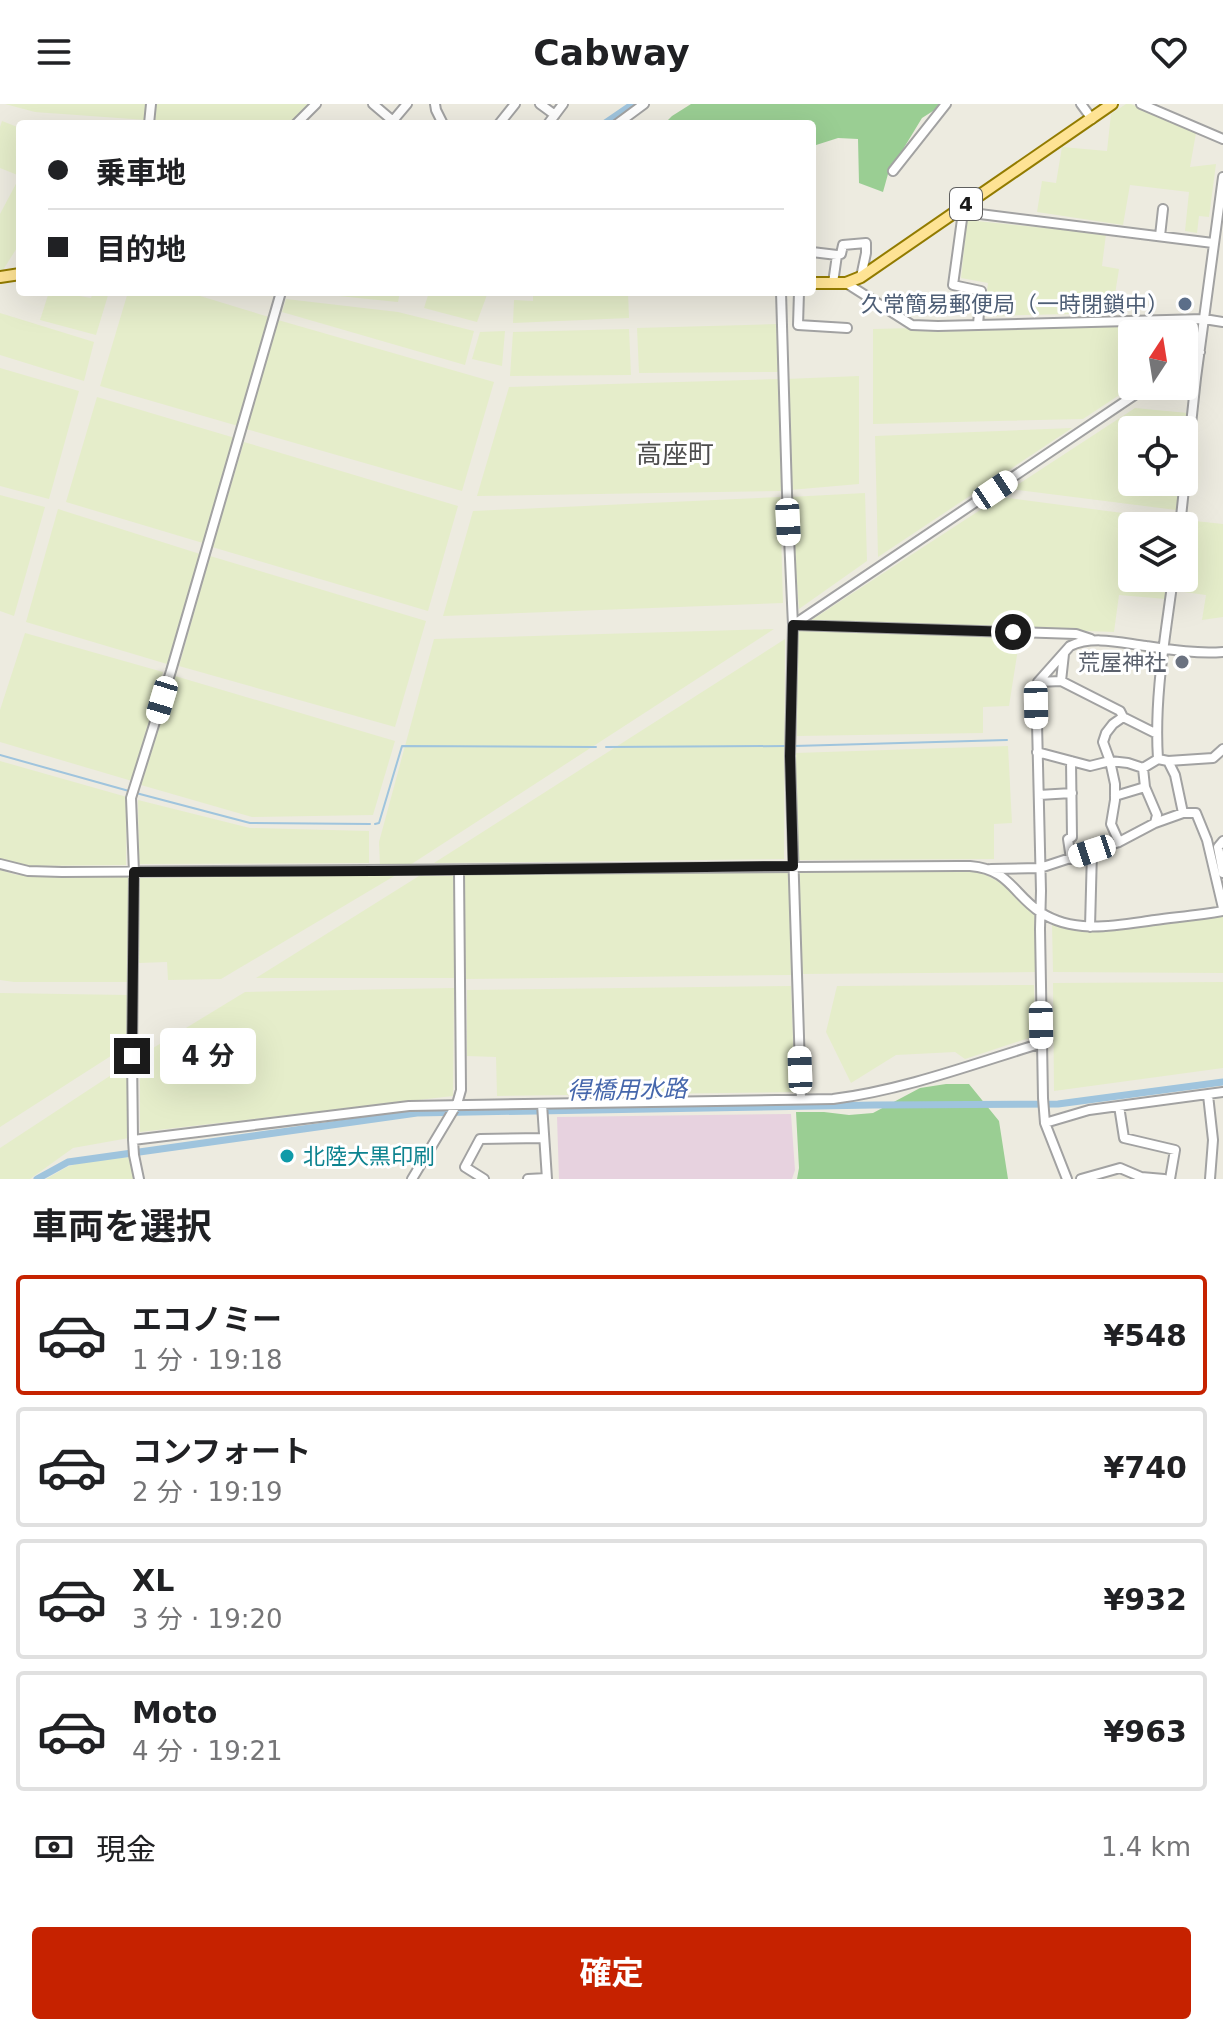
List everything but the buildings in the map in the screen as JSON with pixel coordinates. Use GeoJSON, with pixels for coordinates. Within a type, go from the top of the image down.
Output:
{"type":"FeatureCollection","features":[{"type":"Feature","properties":{"kind":"main road","name":"4"},"geometry":{"type":"LineString","coordinates":[[816,283],[846,283],[861,277],[1112,104]]}},
{"type":"Feature","properties":{"kind":"street"},"geometry":{"type":"LineString","coordinates":[[303,120],[316,104]]}},
{"type":"Feature","properties":{"kind":"street"},"geometry":{"type":"LineString","coordinates":[[373,104],[390,120]]}},
{"type":"Feature","properties":{"kind":"street"},"geometry":{"type":"LineString","coordinates":[[394,120],[407,104]]}},
{"type":"Feature","properties":{"kind":"street"},"geometry":{"type":"LineString","coordinates":[[502,120],[515,104]]}},
{"type":"Feature","properties":{"kind":"street"},"geometry":{"type":"LineString","coordinates":[[540,104],[555,115]]}},
{"type":"Feature","properties":{"kind":"street"},"geometry":{"type":"LineString","coordinates":[[551,120],[563,104]]}},
{"type":"Feature","properties":{"kind":"street"},"geometry":{"type":"LineString","coordinates":[[622,120],[644,104]]}},
{"type":"Feature","properties":{"kind":"street"},"geometry":{"type":"LineString","coordinates":[[893,171],[946,104]]}},
{"type":"Feature","properties":{"kind":"street"},"geometry":{"type":"LineString","coordinates":[[1081,104],[1092,119]]}},
{"type":"Feature","properties":{"kind":"street"},"geometry":{"type":"LineString","coordinates":[[1141,104],[1223,139]]}},
{"type":"Feature","properties":{"kind":"street"},"geometry":{"type":"LineString","coordinates":[[1182,512],[1223,177]]}},
{"type":"Feature","properties":{"kind":"street"},"geometry":{"type":"LineString","coordinates":[[1160,236],[1163,209]]}},
{"type":"Feature","properties":{"kind":"street"},"geometry":{"type":"LineString","coordinates":[[978,324],[981,291],[953,285],[959,212],[1213,243]]}},
{"type":"Feature","properties":{"kind":"street"},"geometry":{"type":"LineString","coordinates":[[816,252],[837,255],[841,254],[843,245],[866,243],[861,277]]}},
{"type":"Feature","properties":{"kind":"street"},"geometry":{"type":"LineString","coordinates":[[833,283],[837,255]]}},
{"type":"Feature","properties":{"kind":"street"},"geometry":{"type":"LineString","coordinates":[[846,283],[912,325],[1204,319],[1223,322]]}},
{"type":"Feature","properties":{"kind":"street"},"geometry":{"type":"LineString","coordinates":[[139,1179],[134,1148],[132,1056],[134,872],[131,798],[280,296]]}},
{"type":"Feature","properties":{"kind":"street"},"geometry":{"type":"LineString","coordinates":[[781,296],[793,625],[790,756],[801,1099]]}},
{"type":"Feature","properties":{"kind":"street"},"geometry":{"type":"LineString","coordinates":[[799,296],[798,325],[847,328]]}},
{"type":"Feature","properties":{"kind":"street"},"geometry":{"type":"LineString","coordinates":[[793,625],[1127,400]]}},
{"type":"Feature","properties":{"kind":"street"},"geometry":{"type":"LineString","coordinates":[[1171,592],[1157,695],[1157,734],[1163,760],[1175,775],[1183,813]]}},
{"type":"Feature","properties":{"kind":"street"},"geometry":{"type":"LineString","coordinates":[[793,625],[1076,634],[1095,641]]}},
{"type":"Feature","properties":{"kind":"street"},"geometry":{"type":"LineString","coordinates":[[1067,1179],[1045,1123],[1043,1101],[1038,682],[1077,643],[1095,641],[1195,653],[1223,652]]}},
{"type":"Feature","properties":{"kind":"street"},"geometry":{"type":"LineString","coordinates":[[1061,681],[1064,653]]}},
{"type":"Feature","properties":{"kind":"street"},"geometry":{"type":"LineString","coordinates":[[1038,682],[1061,681],[1157,734]]}},
{"type":"Feature","properties":{"kind":"street"},"geometry":{"type":"LineString","coordinates":[[1119,842],[1111,824],[1115,784],[1103,742],[1113,724],[1123,717]]}},
{"type":"Feature","properties":{"kind":"street"},"geometry":{"type":"LineString","coordinates":[[1037,752],[1090,766],[1110,761],[1143,768],[1163,760],[1213,758],[1223,749]]}},
{"type":"Feature","properties":{"kind":"street"},"geometry":{"type":"LineString","coordinates":[[1071,761],[1072,837],[1068,839],[1071,859]]}},
{"type":"Feature","properties":{"kind":"street"},"geometry":{"type":"LineString","coordinates":[[1143,768],[1145,787],[1157,815],[1155,823]]}},
{"type":"Feature","properties":{"kind":"street"},"geometry":{"type":"LineString","coordinates":[[1115,796],[1145,787]]}},
{"type":"Feature","properties":{"kind":"street"},"geometry":{"type":"LineString","coordinates":[[1039,795],[1072,793]]}},
{"type":"Feature","properties":{"kind":"street"},"geometry":{"type":"LineString","coordinates":[[0,864],[28,871],[134,872],[793,866],[1040,868],[1119,842],[1155,823],[1183,813],[1196,813],[1207,840],[1223,909],[1090,927],[1060,921],[1040,912],[1011,883],[987,869]]}},
{"type":"Feature","properties":{"kind":"street"},"geometry":{"type":"LineString","coordinates":[[1223,841],[1218,852],[1223,873]]}},
{"type":"Feature","properties":{"kind":"street"},"geometry":{"type":"LineString","coordinates":[[1090,927],[1092,851]]}},
{"type":"Feature","properties":{"kind":"street"},"geometry":{"type":"LineString","coordinates":[[412,1179],[454,1109],[461,1090],[459,871]]}},
{"type":"Feature","properties":{"kind":"street"},"geometry":{"type":"LineString","coordinates":[[134,1148],[409,1106],[542,1109],[833,1099],[894,1088],[1042,1043]]}},
{"type":"Feature","properties":{"kind":"street"},"geometry":{"type":"LineString","coordinates":[[1045,1123],[1089,1110],[1223,1092]]}},
{"type":"Feature","properties":{"kind":"street"},"geometry":{"type":"LineString","coordinates":[[1208,1095],[1213,1140],[1210,1179]]}},
{"type":"Feature","properties":{"kind":"street"},"geometry":{"type":"LineString","coordinates":[[1119,1106],[1124,1138],[1175,1150],[1170,1179]]}},
{"type":"Feature","properties":{"kind":"street"},"geometry":{"type":"LineString","coordinates":[[528,1179],[547,1178],[542,1109]]}},
{"type":"Feature","properties":{"kind":"street"},"geometry":{"type":"LineString","coordinates":[[484,1179],[465,1167],[480,1139],[544,1138]]}},
{"type":"Feature","properties":{"kind":"street"},"geometry":{"type":"LineString","coordinates":[[1081,1179],[1120,1168],[1141,1177],[1164,1179]]}},
{"type":"Feature","properties":{"kind":"shaded area"},"geometry":{"type":"Polygon","coordinates":[[[791,1114],[795,1170],[792,1179],[559,1179],[557,1117],[791,1114]]]}},
{"type":"Feature","properties":{"kind":"green space"},"geometry":{"type":"Polygon","coordinates":[[[5,104],[148,104],[146,120],[35,112],[5,104]]]}},
{"type":"Feature","properties":{"kind":"green space"},"geometry":{"type":"Polygon","coordinates":[[[156,104],[310,104],[293,120],[154,120],[156,104]]]}},
{"type":"Feature","properties":{"kind":"green space"},"geometry":{"type":"Polygon","coordinates":[[[691,104],[944,104],[922,118],[888,174],[883,192],[859,183],[858,139],[838,138],[816,145],[816,120],[668,120],[691,104]]]}},
{"type":"Feature","properties":{"kind":"green space"},"geometry":{"type":"Polygon","coordinates":[[[1126,104],[1196,133],[1190,167],[1216,164],[1209,217],[1199,216],[1197,233],[1185,231],[1189,192],[1130,185],[1123,225],[1037,212],[1042,181],[1056,183],[1062,147],[1107,151],[1111,114],[1126,104]]]}},
{"type":"Feature","properties":{"kind":"green space"},"geometry":{"type":"Polygon","coordinates":[[[2,121],[16,126],[16,174],[0,168],[2,121]]]}},
{"type":"Feature","properties":{"kind":"green space"},"geometry":{"type":"Polygon","coordinates":[[[16,184],[16,249],[3,270],[0,270],[0,214],[16,184]]]}},
{"type":"Feature","properties":{"kind":"green space"},"geometry":{"type":"Polygon","coordinates":[[[967,220],[1106,234],[1102,266],[1119,269],[1112,313],[984,316],[988,283],[961,278],[967,220]]]}},
{"type":"Feature","properties":{"kind":"green space"},"geometry":{"type":"Polygon","coordinates":[[[48,296],[108,296],[96,335],[40,320],[48,296]]]}},
{"type":"Feature","properties":{"kind":"green space"},"geometry":{"type":"Polygon","coordinates":[[[127,296],[200,296],[269,317],[238,426],[100,386],[127,296]]]}},
{"type":"Feature","properties":{"kind":"green space"},"geometry":{"type":"Polygon","coordinates":[[[339,296],[399,296],[398,302],[339,296]]]}},
{"type":"Feature","properties":{"kind":"green space"},"geometry":{"type":"Polygon","coordinates":[[[428,296],[487,296],[477,322],[424,308],[428,296]]]}},
{"type":"Feature","properties":{"kind":"green space"},"geometry":{"type":"Polygon","coordinates":[[[533,296],[628,296],[629,318],[513,323],[514,300],[533,301],[533,296]]]}},
{"type":"Feature","properties":{"kind":"green space"},"geometry":{"type":"Polygon","coordinates":[[[286,299],[398,312],[474,331],[465,365],[282,312],[286,299]]]}},
{"type":"Feature","properties":{"kind":"green space"},"geometry":{"type":"Polygon","coordinates":[[[0,313],[94,342],[84,381],[0,355],[0,313]]]}},
{"type":"Feature","properties":{"kind":"green space"},"geometry":{"type":"Polygon","coordinates":[[[278,320],[494,382],[462,491],[246,429],[278,320]]]}},
{"type":"Feature","properties":{"kind":"green space"},"geometry":{"type":"Polygon","coordinates":[[[1118,323],[1118,396],[1083,419],[873,424],[873,329],[1118,323]]]}},
{"type":"Feature","properties":{"kind":"green space"},"geometry":{"type":"Polygon","coordinates":[[[778,324],[778,372],[639,373],[637,328],[778,324]]]}},
{"type":"Feature","properties":{"kind":"green space"},"geometry":{"type":"Polygon","coordinates":[[[629,329],[631,375],[510,376],[513,332],[629,329]]]}},
{"type":"Feature","properties":{"kind":"green space"},"geometry":{"type":"Polygon","coordinates":[[[505,331],[502,366],[472,359],[480,332],[505,331]]]}},
{"type":"Feature","properties":{"kind":"green space"},"geometry":{"type":"Polygon","coordinates":[[[0,368],[79,391],[49,499],[0,486],[0,368]]]}},
{"type":"Feature","properties":{"kind":"green space"},"geometry":{"type":"Polygon","coordinates":[[[859,376],[859,484],[790,490],[786,379],[859,376]]]}},
{"type":"Feature","properties":{"kind":"green space"},"geometry":{"type":"Polygon","coordinates":[[[780,379],[783,491],[477,496],[509,387],[780,379]]]}},
{"type":"Feature","properties":{"kind":"green space"},"geometry":{"type":"Polygon","coordinates":[[[97,397],[235,438],[203,543],[66,502],[97,397]]]}},
{"type":"Feature","properties":{"kind":"green space"},"geometry":{"type":"Polygon","coordinates":[[[1135,408],[1188,413],[1188,416],[1123,416],[1135,408]]]}},
{"type":"Feature","properties":{"kind":"green space"},"geometry":{"type":"Polygon","coordinates":[[[1118,419],[1118,496],[1178,496],[1176,510],[1011,489],[1118,419]]]}},
{"type":"Feature","properties":{"kind":"green space"},"geometry":{"type":"Polygon","coordinates":[[[1072,428],[878,557],[875,436],[1072,428]]]}},
{"type":"Feature","properties":{"kind":"green space"},"geometry":{"type":"Polygon","coordinates":[[[244,442],[458,506],[428,611],[212,547],[244,442]]]}},
{"type":"Feature","properties":{"kind":"green space"},"geometry":{"type":"Polygon","coordinates":[[[865,493],[867,561],[799,609],[790,497],[865,493]]]}},
{"type":"Feature","properties":{"kind":"green space"},"geometry":{"type":"Polygon","coordinates":[[[0,495],[45,507],[14,616],[0,611],[0,495]]]}},
{"type":"Feature","properties":{"kind":"green space"},"geometry":{"type":"Polygon","coordinates":[[[780,497],[783,603],[443,616],[473,511],[780,497]]]}},
{"type":"Feature","properties":{"kind":"green space"},"geometry":{"type":"Polygon","coordinates":[[[1000,497],[1118,512],[1118,592],[1167,592],[1166,599],[1119,595],[1114,632],[810,621],[1000,497]]]}},
{"type":"Feature","properties":{"kind":"green space"},"geometry":{"type":"Polygon","coordinates":[[[58,509],[200,554],[167,664],[26,622],[58,509]]]}},
{"type":"Feature","properties":{"kind":"green space"},"geometry":{"type":"Polygon","coordinates":[[[1198,521],[1223,524],[1223,617],[1202,620],[1206,595],[1184,592],[1198,592],[1198,521]]]}},
{"type":"Feature","properties":{"kind":"green space"},"geometry":{"type":"Polygon","coordinates":[[[210,556],[426,621],[395,727],[179,666],[210,556]]]}},
{"type":"Feature","properties":{"kind":"green space"},"geometry":{"type":"Polygon","coordinates":[[[774,629],[410,865],[380,866],[379,842],[434,639],[774,629]]]}},
{"type":"Feature","properties":{"kind":"green space"},"geometry":{"type":"Polygon","coordinates":[[[797,631],[1020,636],[1009,706],[983,707],[983,733],[797,736],[797,631]]]}},
{"type":"Feature","properties":{"kind":"green space"},"geometry":{"type":"Polygon","coordinates":[[[25,633],[163,672],[132,781],[0,742],[0,710],[25,633]]]}},
{"type":"Feature","properties":{"kind":"green space"},"geometry":{"type":"Polygon","coordinates":[[[785,639],[784,859],[434,863],[785,639]]]}},
{"type":"Feature","properties":{"kind":"green space"},"geometry":{"type":"Polygon","coordinates":[[[175,676],[395,741],[373,815],[252,817],[141,785],[175,676]]]}},
{"type":"Feature","properties":{"kind":"green space"},"geometry":{"type":"Polygon","coordinates":[[[1008,746],[1012,823],[994,824],[994,859],[797,860],[795,753],[1008,746]]]}},
{"type":"Feature","properties":{"kind":"green space"},"geometry":{"type":"Polygon","coordinates":[[[0,761],[127,797],[126,865],[26,866],[0,858],[0,761]]]}},
{"type":"Feature","properties":{"kind":"green space"},"geometry":{"type":"Polygon","coordinates":[[[138,800],[250,828],[369,831],[369,863],[139,864],[138,800]]]}},
{"type":"Feature","properties":{"kind":"green space"},"geometry":{"type":"Polygon","coordinates":[[[0,870],[17,875],[129,876],[129,982],[0,980],[0,870]]]}},
{"type":"Feature","properties":{"kind":"green space"},"geometry":{"type":"Polygon","coordinates":[[[789,870],[791,975],[464,979],[464,873],[789,870]]]}},
{"type":"Feature","properties":{"kind":"green space"},"geometry":{"type":"Polygon","coordinates":[[[978,871],[1003,884],[1036,914],[1037,972],[800,974],[799,872],[978,871]]]}},
{"type":"Feature","properties":{"kind":"green space"},"geometry":{"type":"Polygon","coordinates":[[[396,875],[221,979],[168,980],[167,962],[139,963],[140,878],[396,875]]]}},
{"type":"Feature","properties":{"kind":"green space"},"geometry":{"type":"Polygon","coordinates":[[[419,876],[454,876],[454,978],[256,978],[419,876]]]}},
{"type":"Feature","properties":{"kind":"green space"},"geometry":{"type":"Polygon","coordinates":[[[1223,915],[1223,973],[1053,972],[1052,924],[1056,921],[1075,928],[1108,930],[1223,915]]]}},
{"type":"Feature","properties":{"kind":"green space"},"geometry":{"type":"Polygon","coordinates":[[[1223,982],[1223,1068],[1054,1091],[1053,983],[1223,982]]]}},
{"type":"Feature","properties":{"kind":"green space"},"geometry":{"type":"Polygon","coordinates":[[[1034,985],[1035,1036],[965,1059],[955,1052],[896,1055],[851,1083],[826,1032],[837,986],[1034,985]]]}},
{"type":"Feature","properties":{"kind":"green space"},"geometry":{"type":"Polygon","coordinates":[[[791,986],[795,1092],[497,1096],[496,1057],[467,1056],[467,990],[791,986]]]}},
{"type":"Feature","properties":{"kind":"green space"},"geometry":{"type":"Polygon","coordinates":[[[454,988],[453,1096],[140,1132],[140,1056],[245,992],[454,988]]]}},
{"type":"Feature","properties":{"kind":"green space"},"geometry":{"type":"Polygon","coordinates":[[[0,993],[129,995],[128,1045],[0,1127],[0,993]]]}},
{"type":"Feature","properties":{"kind":"green space"},"geometry":{"type":"Polygon","coordinates":[[[128,1064],[129,1138],[73,1148],[30,1179],[0,1179],[0,1148],[128,1064]]]}},
{"type":"Feature","properties":{"kind":"green space"},"geometry":{"type":"Polygon","coordinates":[[[969,1084],[999,1121],[1008,1179],[797,1179],[796,1112],[873,1113],[920,1088],[969,1084]]]}},
{"type":"Feature","properties":{"kind":"green space"},"geometry":{"type":"Polygon","coordinates":[[[131,1157],[135,1179],[46,1179],[85,1161],[131,1157]]]}},
{"type":"Feature","properties":{"kind":"waterway"},"geometry":{"type":"LineString","coordinates":[[610,120],[633,104]]}},
{"type":"Feature","properties":{"kind":"waterway"},"geometry":{"type":"LineString","coordinates":[[794,746],[1007,740]]}},
{"type":"Feature","properties":{"kind":"waterway"},"geometry":{"type":"LineString","coordinates":[[375,824],[379,823],[402,746],[596,747]]}},
{"type":"Feature","properties":{"kind":"waterway"},"geometry":{"type":"LineString","coordinates":[[606,747],[785,746]]}},
{"type":"Feature","properties":{"kind":"waterway"},"geometry":{"type":"LineString","coordinates":[[0,755],[129,791]]}},
{"type":"Feature","properties":{"kind":"waterway"},"geometry":{"type":"LineString","coordinates":[[136,793],[250,823],[370,824]]}},
{"type":"Feature","properties":{"kind":"waterway","name":"得橋用水路"},"geometry":{"type":"LineString","coordinates":[[37,1179],[68,1162],[417,1113],[1058,1104],[1223,1082]]}},
{"type":"Feature","properties":{"kind":"place","name":"久常簡易郵便局（一時閉鎖中）"},"geometry":{"type":"Point","coordinates":[1185,304]}},
{"type":"Feature","properties":{"kind":"place","name":"荒屋神社"},"geometry":{"type":"Point","coordinates":[1182,662]}},
{"type":"Feature","properties":{"kind":"place","name":"北陸大黒印刷"},"geometry":{"type":"Point","coordinates":[287,1156]}},
{"type":"Feature","properties":{"kind":"district","name":"高座町"},"geometry":{"type":"Point","coordinates":[675,454]}},
{"type":"Feature","properties":{"kind":"route"},"geometry":{"type":"LineString","coordinates":[[132,1056],[134,872],[793,866],[790,756],[793,625],[1013,632]]}}]}
